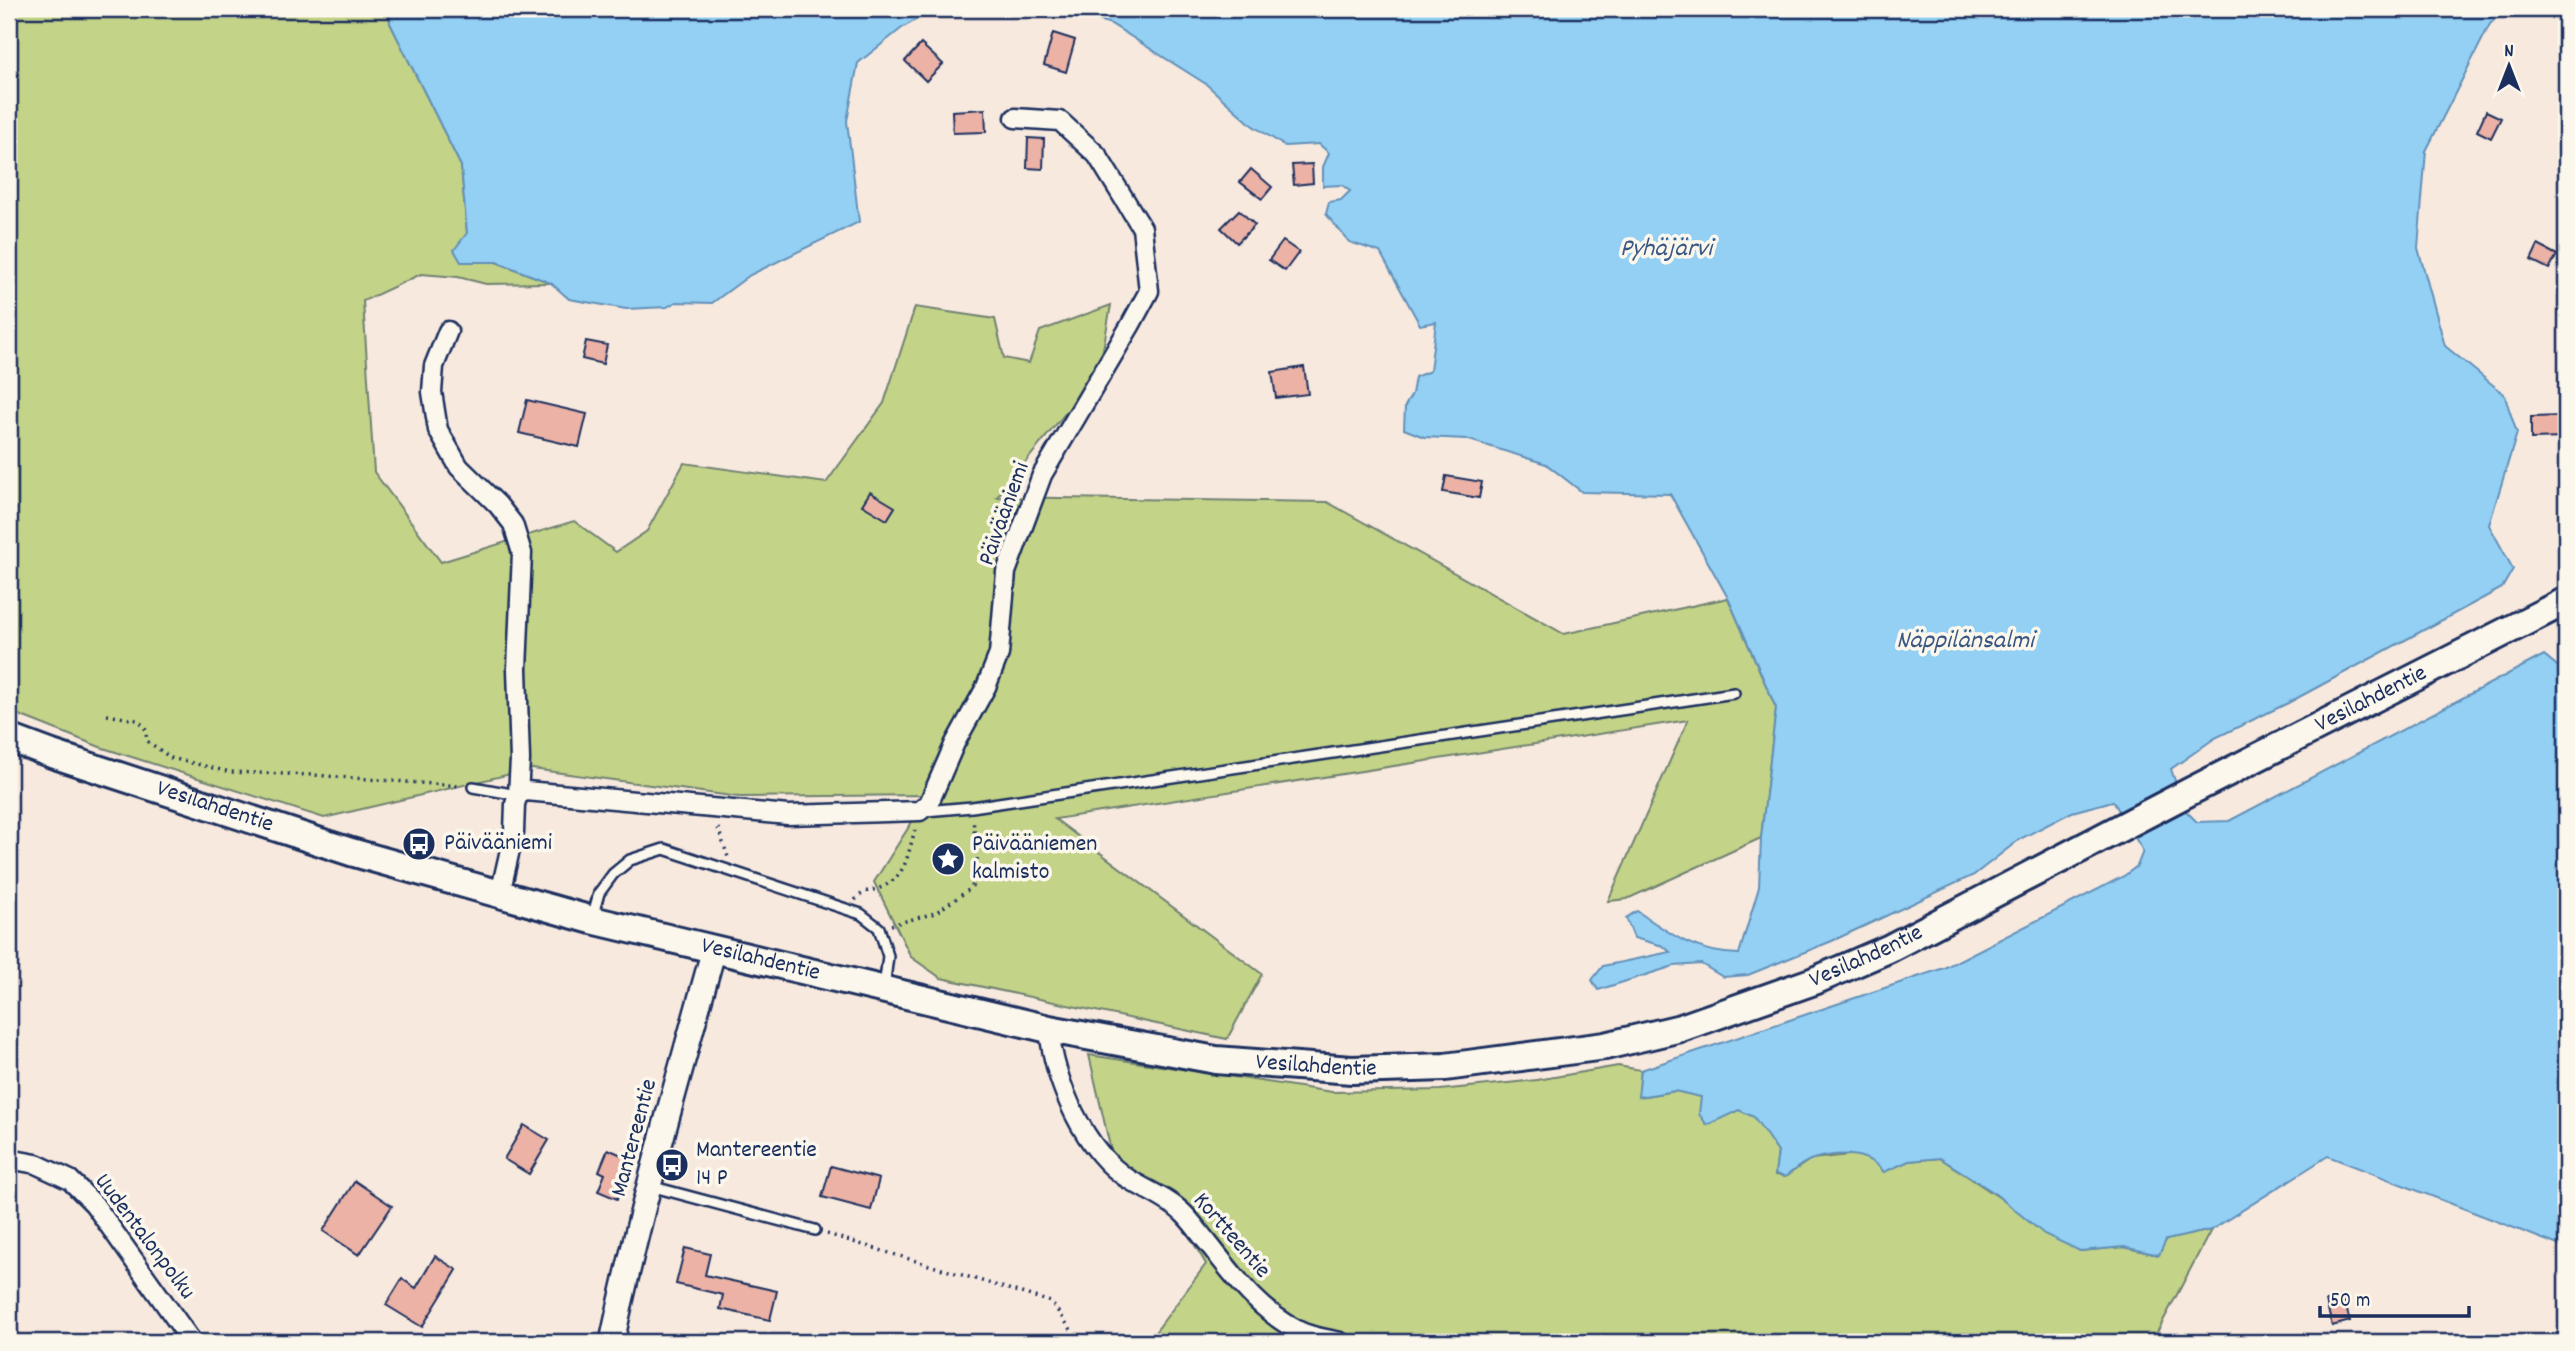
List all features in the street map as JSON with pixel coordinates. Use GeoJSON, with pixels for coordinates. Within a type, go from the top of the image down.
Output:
{"type":"FeatureCollection","features":[{"type":"Feature","properties":{"kind":"main road","name":"Vesilahdentie"},"geometry":{"type":"LineString","coordinates":[[9,737],[52,754],[351,852],[592,920],[1049,1029],[1216,1060],[1352,1070],[1445,1067],[1605,1045],[1681,1028],[1814,981],[1888,949],[2191,791],[2566,601]]}},
{"type":"Feature","properties":{"kind":"street","name":"Päivääniemi"},"geometry":{"type":"LineString","coordinates":[[920,811],[929,803],[956,743],[986,687],[999,654],[1006,572],[1042,475],[1149,291],[1142,228],[1097,155],[1060,121],[1015,118]]}},
{"type":"Feature","properties":{"kind":"street"},"geometry":{"type":"LineString","coordinates":[[448,331],[434,366],[432,392],[438,430],[458,467],[498,505],[513,524],[522,552],[517,668],[520,760],[518,795],[514,832],[500,894]]}},
{"type":"Feature","properties":{"kind":"street"},"geometry":{"type":"LineString","coordinates":[[518,795],[526,791],[788,815],[920,811]]}},
{"type":"Feature","properties":{"kind":"street","name":"Mantereentie"},"geometry":{"type":"LineString","coordinates":[[612,1342],[628,1265],[714,949]]}},
{"type":"Feature","properties":{"kind":"street","name":"Kortteentie"},"geometry":{"type":"LineString","coordinates":[[1049,1029],[1061,1084],[1091,1140],[1109,1162],[1129,1180],[1184,1213],[1253,1299],[1268,1313],[1301,1332],[1340,1342]]}},
{"type":"Feature","properties":{"kind":"street","name":"Uudentalonpolku"},"geometry":{"type":"LineString","coordinates":[[9,1159],[36,1164],[70,1180],[94,1204],[192,1342]]}},
{"type":"Feature","properties":{"kind":"lane"},"geometry":{"type":"LineString","coordinates":[[920,811],[972,807],[1734,693]]}},
{"type":"Feature","properties":{"kind":"lane"},"geometry":{"type":"LineString","coordinates":[[473,787],[518,795]]}},
{"type":"Feature","properties":{"kind":"lane"},"geometry":{"type":"LineString","coordinates":[[592,920],[600,893],[613,874],[630,860],[664,849],[861,914],[879,928],[888,956],[884,990]]}},
{"type":"Feature","properties":{"kind":"lane"},"geometry":{"type":"LineString","coordinates":[[649,1185],[815,1230]]}},
{"type":"Feature","properties":{"kind":"path"},"geometry":{"type":"LineString","coordinates":[[107,715],[137,720],[145,727],[147,741],[171,758],[230,772],[313,775],[473,787]]}},
{"type":"Feature","properties":{"kind":"path"},"geometry":{"type":"LineString","coordinates":[[879,928],[935,913],[970,890],[976,881],[978,869],[972,807]]}},
{"type":"Feature","properties":{"kind":"path"},"geometry":{"type":"LineString","coordinates":[[712,809],[729,859],[726,870]]}},
{"type":"Feature","properties":{"kind":"path"},"geometry":{"type":"LineString","coordinates":[[847,909],[864,890],[883,887],[903,872],[920,811]]}},
{"type":"Feature","properties":{"kind":"path"},"geometry":{"type":"LineString","coordinates":[[815,1230],[1051,1302],[1080,1342]]}},
{"type":"Feature","properties":{"kind":"green space"},"geometry":{"type":"Polygon","coordinates":[[[9,9],[389,9],[390,23],[461,166],[467,233],[462,262],[496,262],[551,283],[486,284],[458,277],[421,274],[363,301],[374,472],[441,562],[574,521],[616,552],[647,531],[684,463],[826,483],[884,403],[915,307],[995,319],[1004,358],[1029,363],[1040,331],[1111,305],[1099,372],[997,497],[1327,502],[1564,634],[1728,598],[1776,708],[1761,838],[1627,899],[1608,901],[1688,720],[1055,819],[1262,974],[1227,1039],[941,978],[911,957],[874,882],[929,795],[739,797],[532,769],[324,818],[100,747],[9,711],[9,9]]]}},
{"type":"Feature","properties":{"kind":"green space"},"geometry":{"type":"Polygon","coordinates":[[[1089,1055],[1332,1092],[1440,1090],[1537,1080],[1618,1066],[1641,1070],[1639,1097],[1675,1091],[1702,1097],[1755,1117],[1778,1152],[1775,1175],[1785,1177],[1811,1159],[1859,1154],[1876,1162],[1884,1172],[1908,1161],[1940,1158],[2080,1251],[2124,1247],[2158,1255],[2166,1240],[2211,1230],[2152,1342],[1148,1342],[1206,1264],[1170,1204],[1119,1186],[1089,1055]]]}},
{"type":"Feature","properties":{"kind":"water"},"geometry":{"type":"Polygon","coordinates":[[[389,9],[935,9],[902,28],[858,63],[847,121],[859,222],[750,275],[712,303],[676,302],[667,307],[626,309],[569,299],[551,283],[497,262],[461,262],[454,250],[467,233],[461,166],[390,23],[389,9]]]}},
{"type":"Feature","properties":{"kind":"water"},"geometry":{"type":"Polygon","coordinates":[[[1064,9],[2506,9],[2490,24],[2426,151],[2418,248],[2445,346],[2504,394],[2517,433],[2489,525],[2513,569],[2502,588],[2288,703],[2215,738],[2171,769],[2185,810],[2197,822],[2229,821],[2544,655],[2566,673],[2566,1248],[2328,1156],[2211,1230],[2166,1240],[2159,1255],[2124,1247],[2080,1251],[2044,1234],[1993,1192],[1940,1158],[1909,1161],[1884,1172],[1861,1157],[1832,1155],[1809,1160],[1785,1177],[1775,1174],[1778,1152],[1754,1117],[1739,1110],[1707,1125],[1699,1114],[1701,1097],[1675,1091],[1638,1097],[1641,1070],[1944,968],[2124,876],[2137,866],[2143,851],[2113,801],[2072,812],[2020,839],[1974,875],[1832,941],[1748,975],[1723,977],[1701,964],[1674,966],[1598,990],[1592,980],[1603,966],[1670,952],[1663,946],[1634,938],[1626,918],[1637,911],[1685,941],[1709,950],[1739,954],[1759,887],[1761,838],[1776,708],[1728,598],[1670,494],[1582,492],[1546,464],[1466,439],[1424,437],[1404,429],[1405,406],[1412,394],[1415,377],[1430,371],[1436,322],[1420,325],[1380,252],[1349,242],[1326,214],[1329,202],[1341,200],[1350,191],[1342,185],[1323,186],[1323,167],[1329,153],[1319,144],[1285,146],[1253,126],[1206,84],[1111,24],[1064,9]]]}},
{"type":"Feature","properties":{"kind":"building"},"geometry":{"type":"Polygon","coordinates":[[[1053,33],[1075,40],[1066,72],[1044,65],[1053,33]]]}},
{"type":"Feature","properties":{"kind":"building"},"geometry":{"type":"Polygon","coordinates":[[[921,44],[943,64],[926,81],[905,61],[921,44]]]}},
{"type":"Feature","properties":{"kind":"building"},"geometry":{"type":"Polygon","coordinates":[[[985,109],[986,132],[953,133],[952,111],[985,109]]]}},
{"type":"Feature","properties":{"kind":"building"},"geometry":{"type":"Polygon","coordinates":[[[2486,111],[2501,118],[2491,138],[2477,131],[2486,111]]]}},
{"type":"Feature","properties":{"kind":"building"},"geometry":{"type":"Polygon","coordinates":[[[1028,138],[1044,139],[1043,169],[1027,168],[1028,138]]]}},
{"type":"Feature","properties":{"kind":"building"},"geometry":{"type":"Polygon","coordinates":[[[1312,164],[1313,183],[1294,185],[1292,165],[1312,164]]]}},
{"type":"Feature","properties":{"kind":"building"},"geometry":{"type":"Polygon","coordinates":[[[1251,169],[1272,187],[1262,199],[1240,182],[1251,169]]]}},
{"type":"Feature","properties":{"kind":"building"},"geometry":{"type":"Polygon","coordinates":[[[1239,210],[1255,225],[1237,243],[1221,228],[1239,210]]]}},
{"type":"Feature","properties":{"kind":"building"},"geometry":{"type":"Polygon","coordinates":[[[1283,241],[1299,252],[1285,271],[1269,260],[1283,241]]]}},
{"type":"Feature","properties":{"kind":"building"},"geometry":{"type":"Polygon","coordinates":[[[2538,245],[2557,255],[2549,269],[2531,260],[2538,245]]]}},
{"type":"Feature","properties":{"kind":"building"},"geometry":{"type":"Polygon","coordinates":[[[586,341],[607,345],[603,364],[582,359],[586,341]]]}},
{"type":"Feature","properties":{"kind":"building"},"geometry":{"type":"Polygon","coordinates":[[[1304,367],[1308,394],[1276,398],[1272,372],[1304,367]]]}},
{"type":"Feature","properties":{"kind":"building"},"geometry":{"type":"Polygon","coordinates":[[[527,400],[587,414],[579,447],[519,433],[527,400]]]}},
{"type":"Feature","properties":{"kind":"building"},"geometry":{"type":"Polygon","coordinates":[[[2562,416],[2563,438],[2531,439],[2531,417],[2562,416]]]}},
{"type":"Feature","properties":{"kind":"building"},"geometry":{"type":"Polygon","coordinates":[[[1446,476],[1482,482],[1479,498],[1443,492],[1446,476]]]}},
{"type":"Feature","properties":{"kind":"building"},"geometry":{"type":"Polygon","coordinates":[[[870,492],[895,507],[887,520],[862,505],[870,492]]]}},
{"type":"Feature","properties":{"kind":"building"},"geometry":{"type":"Polygon","coordinates":[[[524,1125],[549,1140],[529,1174],[504,1159],[524,1125]]]}},
{"type":"Feature","properties":{"kind":"building"},"geometry":{"type":"Polygon","coordinates":[[[608,1149],[633,1160],[617,1199],[598,1191],[605,1174],[599,1171],[608,1149]]]}},
{"type":"Feature","properties":{"kind":"building"},"geometry":{"type":"Polygon","coordinates":[[[831,1166],[879,1179],[871,1210],[822,1197],[831,1166]]]}},
{"type":"Feature","properties":{"kind":"building"},"geometry":{"type":"Polygon","coordinates":[[[355,1181],[392,1206],[359,1255],[323,1231],[355,1181]]]}},
{"type":"Feature","properties":{"kind":"building"},"geometry":{"type":"Polygon","coordinates":[[[685,1248],[710,1254],[705,1275],[777,1291],[770,1320],[720,1309],[723,1295],[676,1284],[685,1248]]]}},
{"type":"Feature","properties":{"kind":"building"},"geometry":{"type":"Polygon","coordinates":[[[435,1256],[457,1270],[422,1327],[386,1305],[402,1279],[416,1288],[435,1256]]]}},
{"type":"Feature","properties":{"kind":"building"},"geometry":{"type":"Polygon","coordinates":[[[2343,1297],[2350,1321],[2332,1326],[2326,1301],[2343,1297]]]}},
{"type":"Feature","properties":{"kind":"place","name":"Päivääniemi"},"geometry":{"type":"Point","coordinates":[419,844]}},
{"type":"Feature","properties":{"kind":"place","name":"Päivääniemen kalmisto"},"geometry":{"type":"Point","coordinates":[948,859]}},
{"type":"Feature","properties":{"kind":"place","name":"Mantereentie 14 P"},"geometry":{"type":"Point","coordinates":[672,1165]}},
{"type":"Feature","properties":{"kind":"water label","name":"Pyhäjärvi"},"geometry":{"type":"Point","coordinates":[1666,249]}},
{"type":"Feature","properties":{"kind":"water label","name":"Näppilänsalmi"},"geometry":{"type":"Point","coordinates":[1965,641]}}]}
